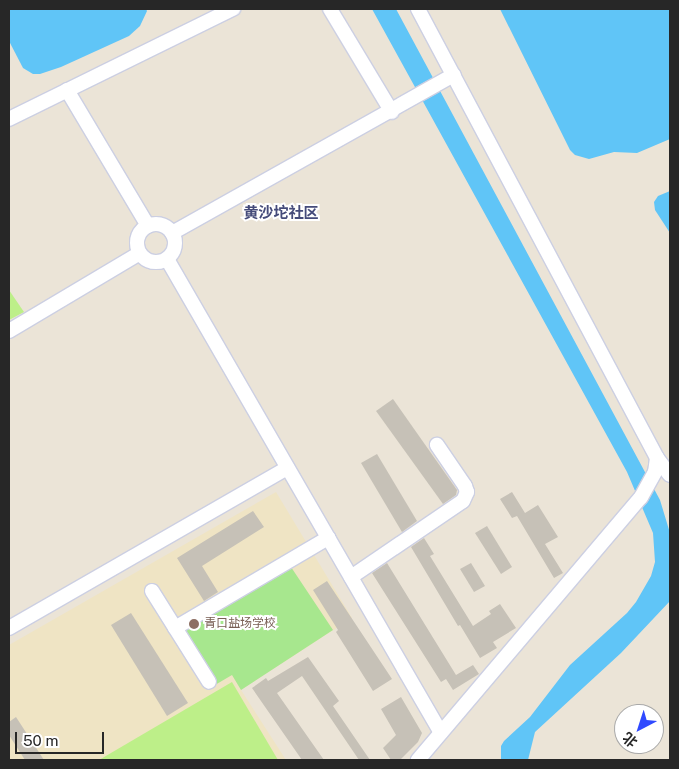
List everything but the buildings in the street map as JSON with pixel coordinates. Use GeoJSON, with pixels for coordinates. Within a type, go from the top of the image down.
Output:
{"type":"FeatureCollection","features":[{"type":"Feature","properties":{"kind":"street"},"geometry":{"type":"LineString","coordinates":[[9,119],[232,9]]}},
{"type":"Feature","properties":{"kind":"street"},"geometry":{"type":"LineString","coordinates":[[330,9],[392,112]]}},
{"type":"Feature","properties":{"kind":"street"},"geometry":{"type":"LineString","coordinates":[[418,9],[658,458],[670,475]]}},
{"type":"Feature","properties":{"kind":"street"},"geometry":{"type":"LineString","coordinates":[[172,233],[392,112],[454,75]]}},
{"type":"Feature","properties":{"kind":"street"},"geometry":{"type":"LineString","coordinates":[[67,90],[148,226]]}},
{"type":"Feature","properties":{"kind":"street"},"geometry":{"type":"LineString","coordinates":[[159,224],[172,233],[174,250],[167,259],[152,262],[140,253],[138,238],[148,226],[159,224]]}},
{"type":"Feature","properties":{"kind":"street"},"geometry":{"type":"LineString","coordinates":[[9,331],[140,253]]}},
{"type":"Feature","properties":{"kind":"street"},"geometry":{"type":"LineString","coordinates":[[167,259],[441,733]]}},
{"type":"Feature","properties":{"kind":"street"},"geometry":{"type":"LineString","coordinates":[[351,577],[452,510],[466,496],[465,486],[438,445]]}},
{"type":"Feature","properties":{"kind":"street"},"geometry":{"type":"LineString","coordinates":[[418,760],[641,497],[656,472],[658,458]]}},
{"type":"Feature","properties":{"kind":"street"},"geometry":{"type":"LineString","coordinates":[[9,628],[287,468]]}},
{"type":"Feature","properties":{"kind":"street"},"geometry":{"type":"LineString","coordinates":[[175,628],[328,538]]}},
{"type":"Feature","properties":{"kind":"street"},"geometry":{"type":"LineString","coordinates":[[152,591],[209,682]]}},
{"type":"Feature","properties":{"kind":"shaded area","name":"青口盐场学校"},"geometry":{"type":"Polygon","coordinates":[[[276,492],[352,618],[241,690],[286,760],[9,760],[9,645],[276,492]]]}},
{"type":"Feature","properties":{"kind":"green space"},"geometry":{"type":"Polygon","coordinates":[[[9,290],[24,312],[9,320],[9,290]]]}},
{"type":"Feature","properties":{"kind":"green space"},"geometry":{"type":"Polygon","coordinates":[[[291,567],[333,630],[241,690],[232,675],[215,685],[184,636],[185,631],[190,626],[291,567]]]}},
{"type":"Feature","properties":{"kind":"green space"},"geometry":{"type":"Polygon","coordinates":[[[232,682],[278,760],[99,760],[232,682]]]}},
{"type":"Feature","properties":{"kind":"water"},"geometry":{"type":"Polygon","coordinates":[[[9,9],[146,9],[147,11],[140,26],[129,36],[61,67],[40,74],[33,74],[23,68],[9,41],[9,9]]]}},
{"type":"Feature","properties":{"kind":"water"},"geometry":{"type":"Polygon","coordinates":[[[372,9],[396,9],[660,500],[670,533],[670,601],[621,653],[535,732],[528,760],[501,760],[501,746],[530,717],[570,665],[627,613],[636,602],[651,576],[655,562],[653,533],[627,472],[372,9]]]}},
{"type":"Feature","properties":{"kind":"water"},"geometry":{"type":"Polygon","coordinates":[[[500,9],[670,9],[670,139],[637,153],[614,152],[589,159],[575,155],[570,150],[500,9]]]}},
{"type":"Feature","properties":{"kind":"water"},"geometry":{"type":"Polygon","coordinates":[[[670,191],[670,233],[655,210],[654,202],[658,196],[670,191]]]}},
{"type":"Feature","properties":{"kind":"place","name":"青口盐场学校"},"geometry":{"type":"Point","coordinates":[194,624]}},
{"type":"Feature","properties":{"kind":"district","name":"黄沙坨社区"},"geometry":{"type":"Point","coordinates":[281,213]}}]}
